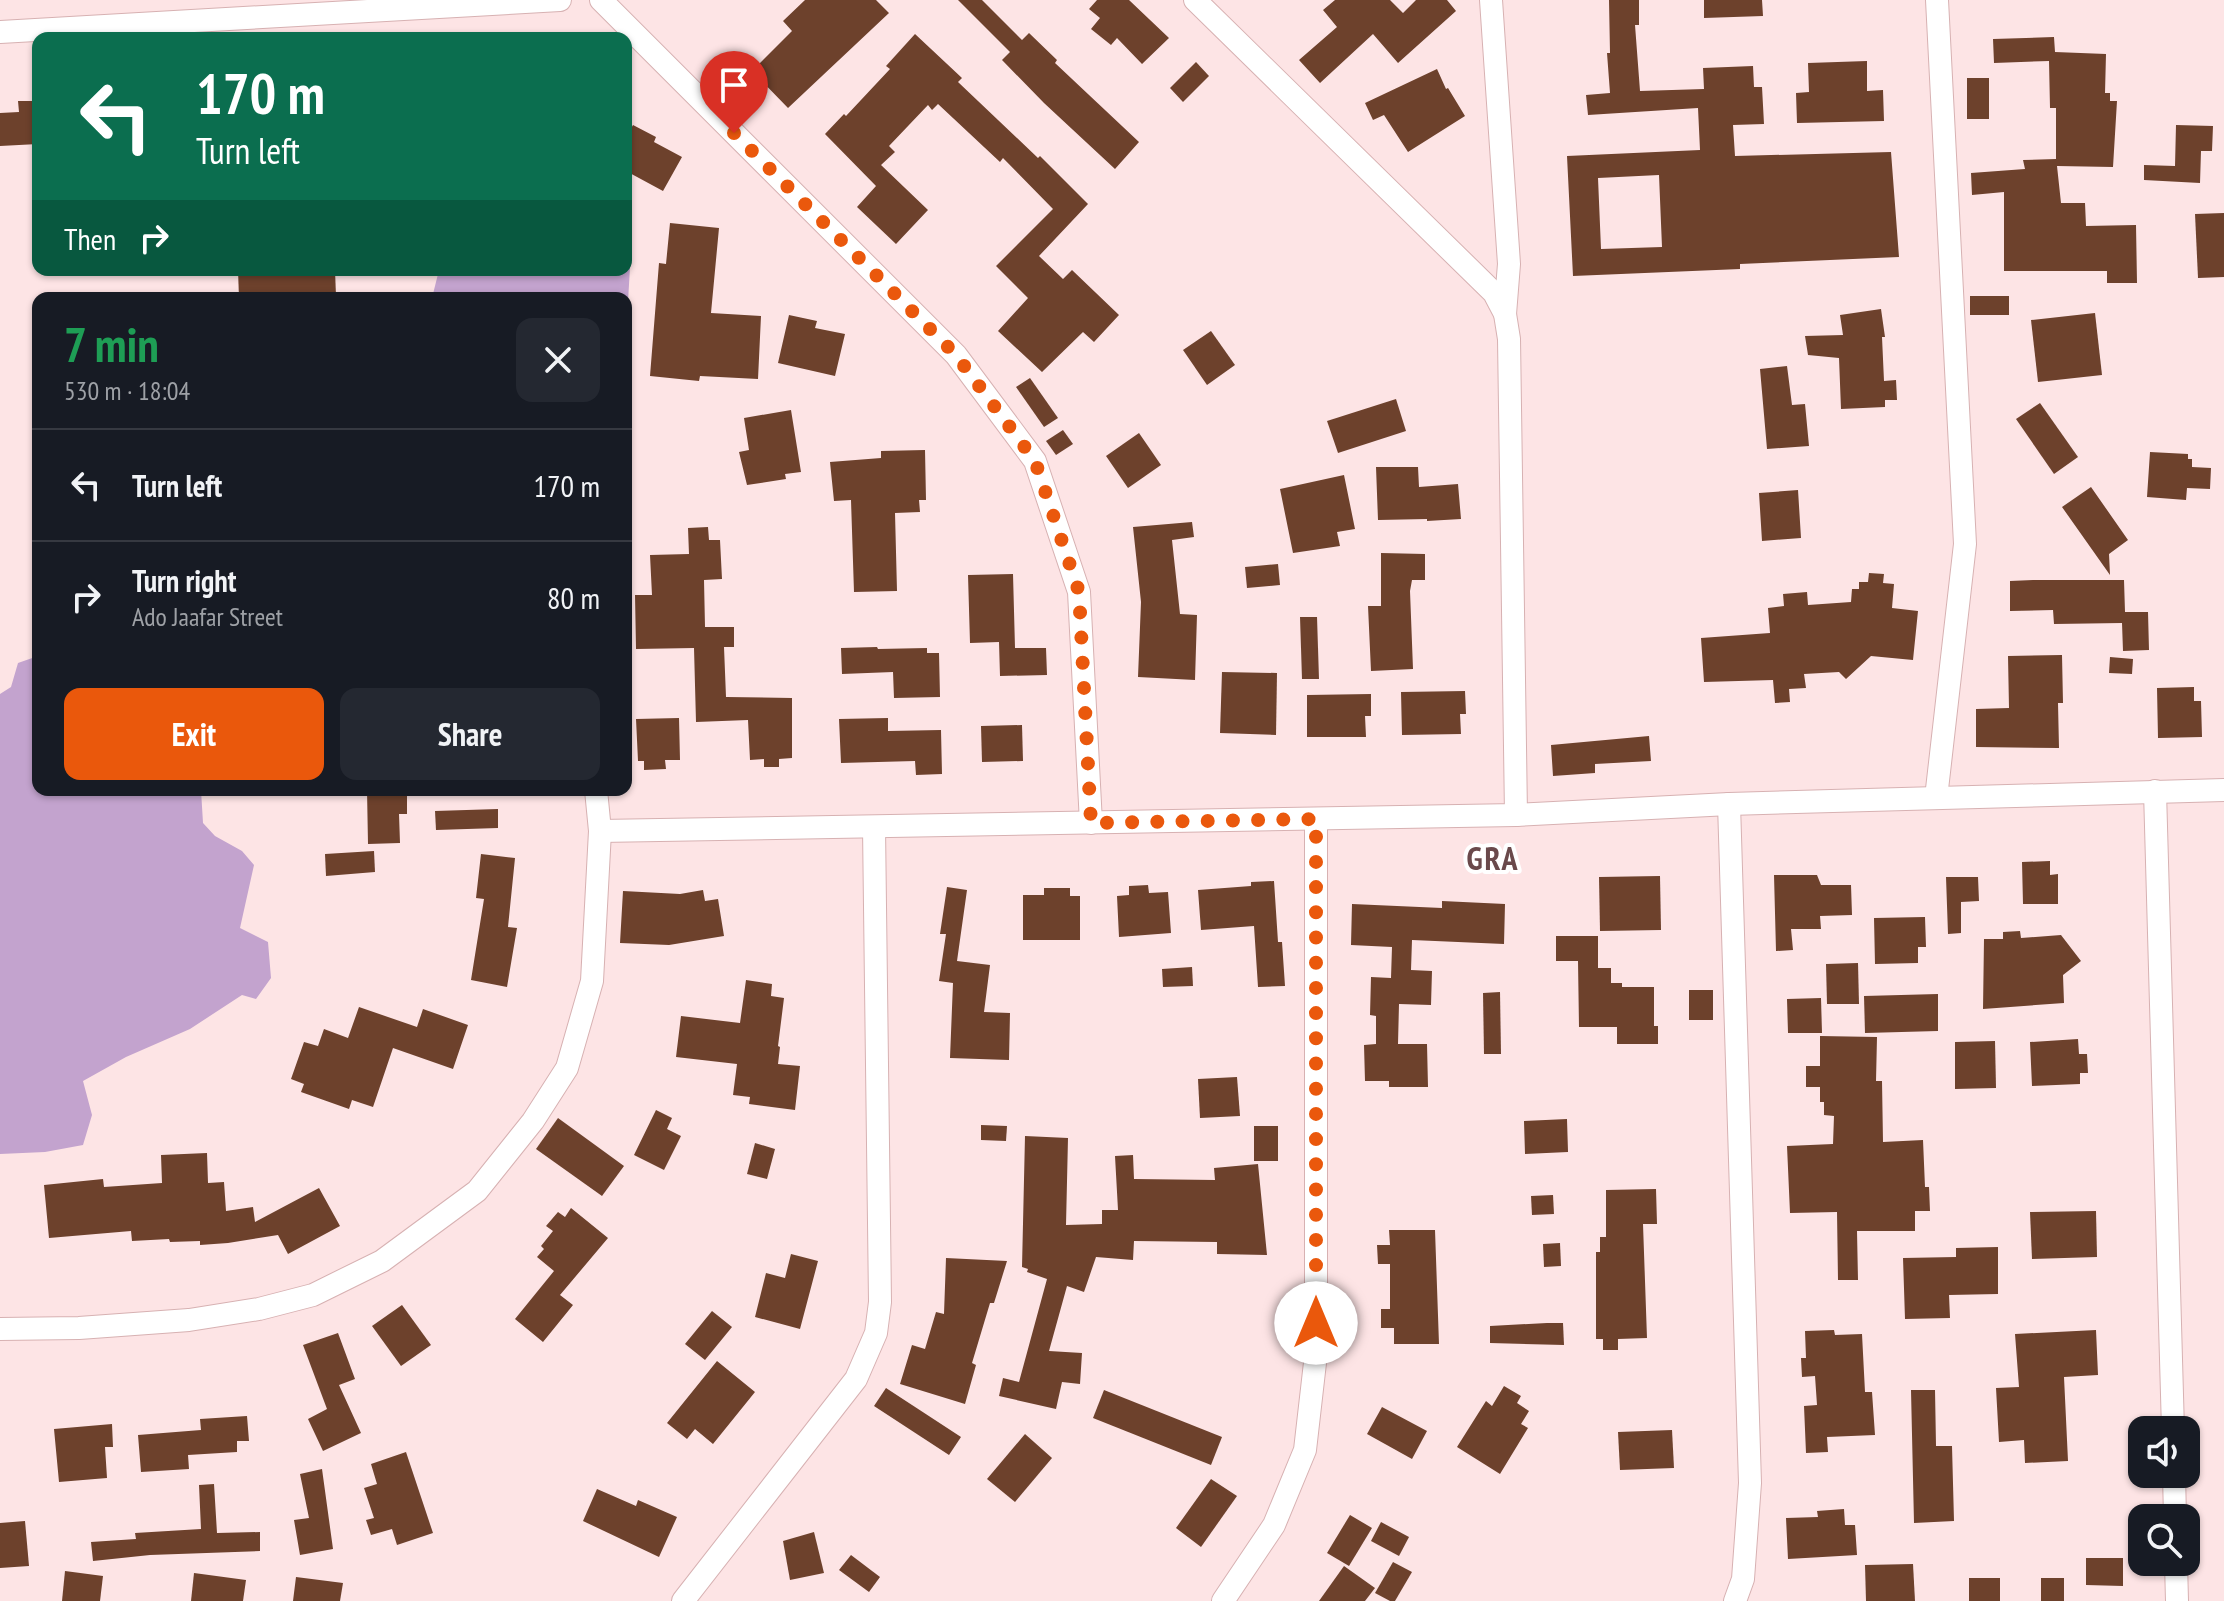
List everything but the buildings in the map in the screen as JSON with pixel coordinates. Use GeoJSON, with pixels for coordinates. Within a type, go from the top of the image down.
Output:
{"type":"FeatureCollection","features":[{"type":"Feature","properties":{"kind":"street"},"geometry":{"type":"LineString","coordinates":[[0,32],[560,0]]}},
{"type":"Feature","properties":{"kind":"street"},"geometry":{"type":"LineString","coordinates":[[601,0],[956,355],[1035,461],[1079,592],[1091,823]]}},
{"type":"Feature","properties":{"kind":"street"},"geometry":{"type":"LineString","coordinates":[[1195,0],[1494,293],[1505,314]]}},
{"type":"Feature","properties":{"kind":"street"},"geometry":{"type":"LineString","coordinates":[[1491,0],[1509,264],[1505,314],[1509,339],[1516,815]]}},
{"type":"Feature","properties":{"kind":"street"},"geometry":{"type":"LineString","coordinates":[[1936,798],[1965,544],[1937,0]]}},
{"type":"Feature","properties":{"kind":"street"},"geometry":{"type":"LineString","coordinates":[[600,831],[1516,815],[1729,804],[2224,790]]}},
{"type":"Feature","properties":{"kind":"street"},"geometry":{"type":"LineString","coordinates":[[2155,791],[2173,1416]]}},
{"type":"Feature","properties":{"kind":"street"},"geometry":{"type":"LineString","coordinates":[[0,1329],[79,1328],[189,1320],[259,1309],[313,1295],[382,1261],[477,1191],[533,1121],[567,1068],[592,981],[600,831],[597,796]]}},
{"type":"Feature","properties":{"kind":"street"},"geometry":{"type":"LineString","coordinates":[[1729,804],[1750,1483],[1743,1579],[1735,1601]]}},
{"type":"Feature","properties":{"kind":"street"},"geometry":{"type":"LineString","coordinates":[[1223,1601],[1274,1525],[1305,1450],[1316,1354],[1316,819]]}},
{"type":"Feature","properties":{"kind":"street"},"geometry":{"type":"LineString","coordinates":[[683,1601],[856,1379],[876,1333],[880,1302],[874,827]]}},
{"type":"Feature","properties":{"kind":"street"},"geometry":{"type":"LineString","coordinates":[[2176,1576],[2177,1601]]}},
{"type":"Feature","properties":{"kind":"shaded area"},"geometry":{"type":"Polygon","coordinates":[[[438,276],[629,276],[629,292],[434,292],[438,276]]]}},
{"type":"Feature","properties":{"kind":"shaded area"},"geometry":{"type":"Polygon","coordinates":[[[32,658],[32,796],[201,796],[203,823],[215,836],[242,851],[254,865],[240,928],[268,942],[271,978],[256,999],[242,995],[190,1029],[126,1057],[83,1081],[92,1115],[83,1145],[45,1152],[0,1154],[0,694],[11,687],[18,663],[32,658]]]}},
{"type":"Feature","properties":{"kind":"district","name":"GRA"},"geometry":{"type":"Point","coordinates":[1493,859]}},
{"type":"Feature","properties":{"kind":"route"},"geometry":{"type":"LineString","coordinates":[[734,133],[956,355],[1035,461],[1079,592],[1091,823],[1316,819],[1316,1323]]}}]}
